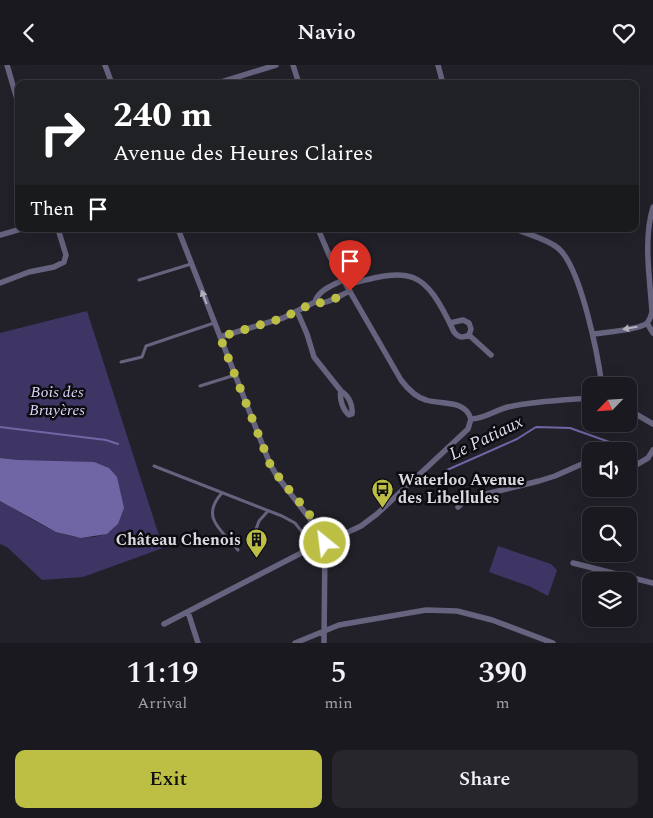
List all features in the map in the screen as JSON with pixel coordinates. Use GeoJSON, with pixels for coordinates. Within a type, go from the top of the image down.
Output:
{"type":"FeatureCollection","features":[{"type":"Feature","properties":{"kind":"street"},"geometry":{"type":"LineString","coordinates":[[8,65],[15,91]]}},
{"type":"Feature","properties":{"kind":"street"},"geometry":{"type":"LineString","coordinates":[[105,65],[111,80]]}},
{"type":"Feature","properties":{"kind":"street"},"geometry":{"type":"LineString","coordinates":[[227,80],[276,65]]}},
{"type":"Feature","properties":{"kind":"street"},"geometry":{"type":"LineString","coordinates":[[293,65],[299,80]]}},
{"type":"Feature","properties":{"kind":"street"},"geometry":{"type":"LineString","coordinates":[[438,65],[442,80]]}},
{"type":"Feature","properties":{"kind":"street"},"geometry":{"type":"LineString","coordinates":[[594,334],[638,327],[651,319],[648,245],[653,207]]}},
{"type":"Feature","properties":{"kind":"street"},"geometry":{"type":"LineString","coordinates":[[0,235],[15,231]]}},
{"type":"Feature","properties":{"kind":"street"},"geometry":{"type":"LineString","coordinates":[[0,283],[29,272],[54,267],[64,262],[66,255],[59,232]]}},
{"type":"Feature","properties":{"kind":"street"},"geometry":{"type":"LineString","coordinates":[[179,232],[270,464],[277,476],[319,529],[325,546],[324,643]]}},
{"type":"Feature","properties":{"kind":"street"},"geometry":{"type":"LineString","coordinates":[[164,624],[314,547],[325,546],[361,526],[377,514],[468,429],[471,419],[462,407],[426,400],[409,390],[401,380],[330,257],[319,232]]}},
{"type":"Feature","properties":{"kind":"street"},"geometry":{"type":"LineString","coordinates":[[523,232],[558,247],[564,254],[578,286],[594,334],[601,377]]}},
{"type":"Feature","properties":{"kind":"street"},"geometry":{"type":"LineString","coordinates":[[315,302],[316,297],[320,293],[346,285],[393,274],[409,276],[423,283],[431,291],[458,337],[469,335]]}},
{"type":"Feature","properties":{"kind":"street"},"geometry":{"type":"LineString","coordinates":[[220,337],[279,320],[315,302],[325,303],[346,285]]}},
{"type":"Feature","properties":{"kind":"street"},"geometry":{"type":"LineString","coordinates":[[297,311],[314,357],[341,391]]}},
{"type":"Feature","properties":{"kind":"street"},"geometry":{"type":"LineString","coordinates":[[450,323],[463,320],[469,323],[471,329],[469,335]]}},
{"type":"Feature","properties":{"kind":"street"},"geometry":{"type":"LineString","coordinates":[[647,323],[653,333]]}},
{"type":"Feature","properties":{"kind":"street"},"geometry":{"type":"LineString","coordinates":[[469,335],[491,355]]}},
{"type":"Feature","properties":{"kind":"street"},"geometry":{"type":"LineString","coordinates":[[471,419],[478,419],[508,407],[582,399]]}},
{"type":"Feature","properties":{"kind":"street"},"geometry":{"type":"LineString","coordinates":[[638,415],[653,424]]}},
{"type":"Feature","properties":{"kind":"street"},"geometry":{"type":"LineString","coordinates":[[637,464],[648,458],[653,450]]}},
{"type":"Feature","properties":{"kind":"street"},"geometry":{"type":"LineString","coordinates":[[458,507],[466,499],[539,481],[582,463]]}},
{"type":"Feature","properties":{"kind":"street"},"geometry":{"type":"LineString","coordinates":[[573,563],[653,583]]}},
{"type":"Feature","properties":{"kind":"street"},"geometry":{"type":"LineString","coordinates":[[295,643],[339,625],[426,610],[457,611],[492,620],[553,643]]}},
{"type":"Feature","properties":{"kind":"street"},"geometry":{"type":"LineString","coordinates":[[188,612],[198,643]]}},
{"type":"Feature","properties":{"kind":"lane"},"geometry":{"type":"LineString","coordinates":[[139,280],[191,264]]}},
{"type":"Feature","properties":{"kind":"lane"},"geometry":{"type":"LineString","coordinates":[[121,362],[142,357],[146,346],[157,341],[214,323]]}},
{"type":"Feature","properties":{"kind":"lane"},"geometry":{"type":"LineString","coordinates":[[200,385],[235,375]]}},
{"type":"Feature","properties":{"kind":"lane"},"geometry":{"type":"LineString","coordinates":[[154,466],[295,523],[314,547]]}},
{"type":"Feature","properties":{"kind":"lane"},"geometry":{"type":"LineString","coordinates":[[222,493],[212,506],[213,516],[217,527],[238,550]]}},
{"type":"Feature","properties":{"kind":"lane"},"geometry":{"type":"LineString","coordinates":[[255,532],[259,521],[268,511]]}},
{"type":"Feature","properties":{"kind":"green space","name":"Bois des Bruyères"},"geometry":{"type":"Polygon","coordinates":[[[87,311],[163,548],[83,577],[42,580],[7,547],[0,544],[0,501],[50,529],[78,537],[105,534],[118,524],[18,460],[0,458],[0,333],[87,311]]]}},
{"type":"Feature","properties":{"kind":"green space"},"geometry":{"type":"Polygon","coordinates":[[[498,546],[551,564],[557,570],[548,596],[531,587],[489,572],[498,546]]]}},
{"type":"Feature","properties":{"kind":"shaded area"},"geometry":{"type":"Polygon","coordinates":[[[0,458],[94,462],[109,468],[117,477],[124,508],[118,524],[107,534],[81,538],[56,532],[0,501],[0,458]]]}},
{"type":"Feature","properties":{"kind":"waterway","name":"Le Patiaux"},"geometry":{"type":"LineString","coordinates":[[0,427],[106,440],[118,444]]}},
{"type":"Feature","properties":{"kind":"waterway","name":"Le Patiaux"},"geometry":{"type":"LineString","coordinates":[[447,470],[517,439],[536,427],[570,428],[609,442]]}},
{"type":"Feature","properties":{"kind":"place","name":"Waterloo Avenue des Libellules"},"geometry":{"type":"Point","coordinates":[382,508]}},
{"type":"Feature","properties":{"kind":"place","name":"Château Chenois"},"geometry":{"type":"Point","coordinates":[257,559]}},
{"type":"Feature","properties":{"kind":"route"},"geometry":{"type":"LineString","coordinates":[[325,543],[319,529],[277,476],[270,464],[220,337],[283,318],[315,302],[325,303],[350,291]]}}]}
